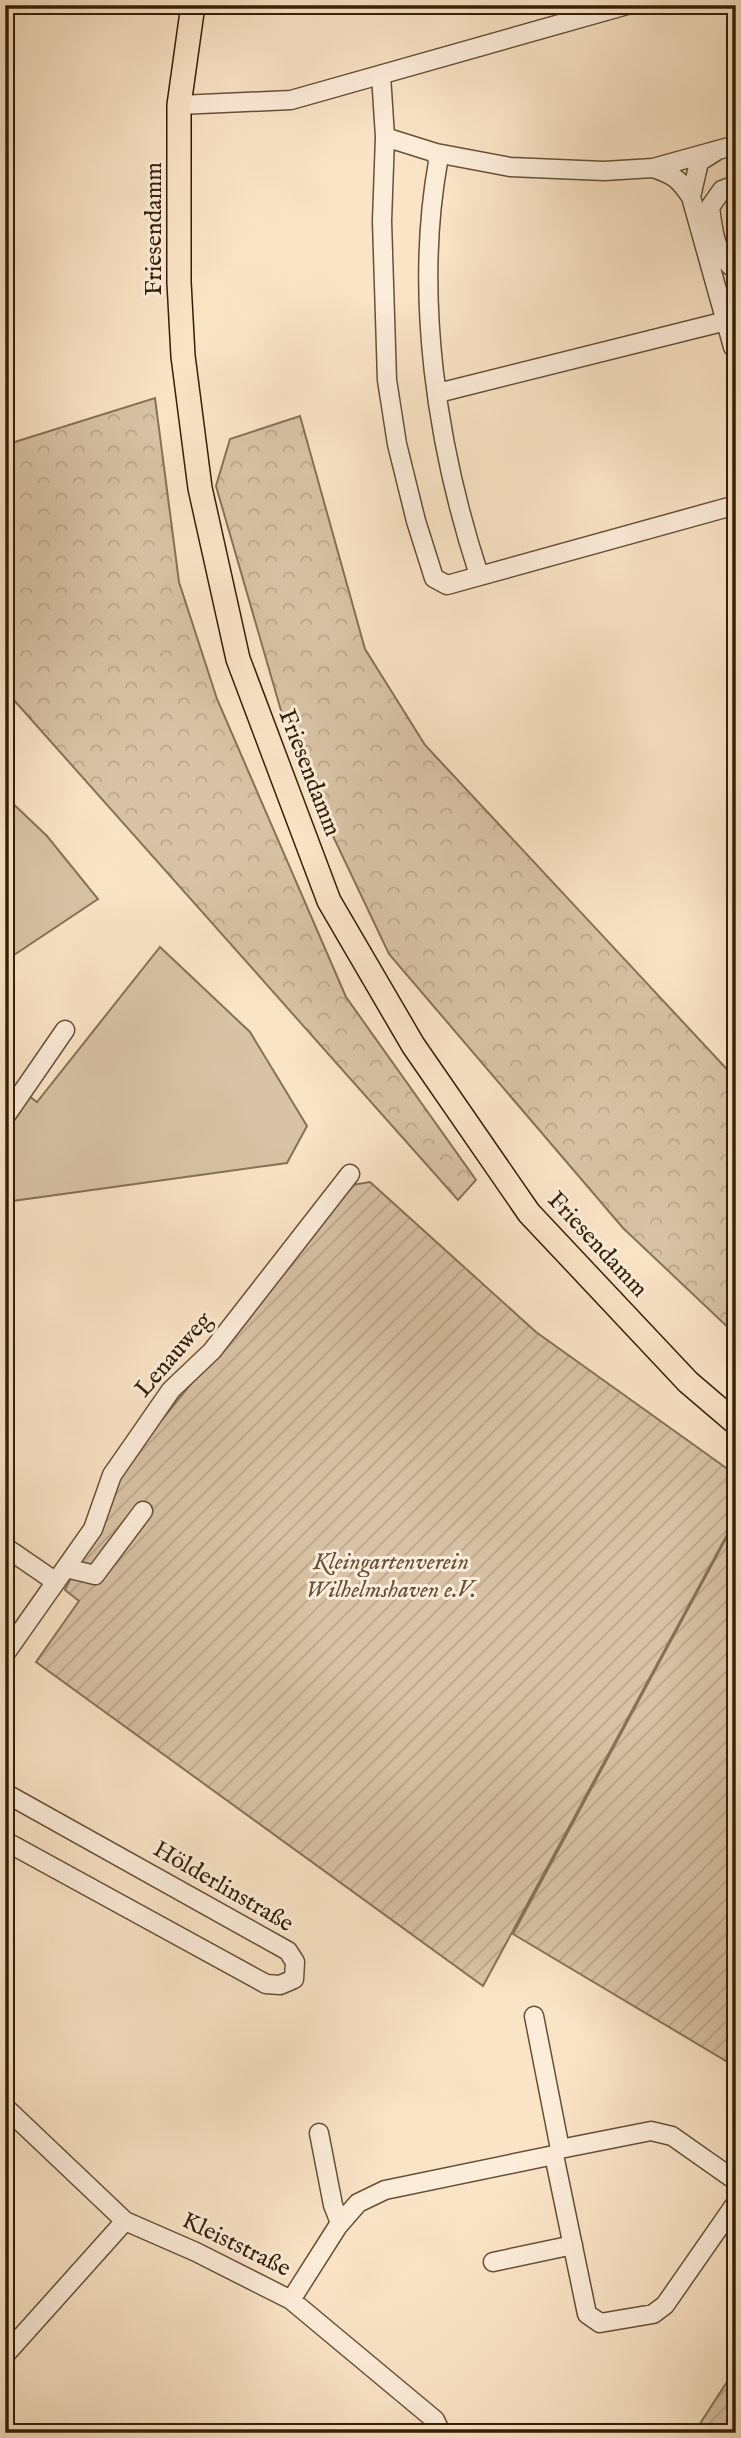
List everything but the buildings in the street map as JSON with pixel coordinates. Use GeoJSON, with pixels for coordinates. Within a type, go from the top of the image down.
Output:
{"type":"FeatureCollection","features":[{"type":"Feature","properties":{"kind":"main road","name":"Friesendamm"},"geometry":{"type":"LineString","coordinates":[[193,5],[179,105],[179,282],[183,356],[200,488],[238,659],[329,901],[413,1045],[529,1213],[688,1382],[736,1423]]}},
{"type":"Feature","properties":{"kind":"street"},"geometry":{"type":"LineString","coordinates":[[179,105],[291,100],[627,5]]}},
{"type":"Feature","properties":{"kind":"street"},"geometry":{"type":"LineString","coordinates":[[381,75],[385,137],[382,221],[387,380],[397,444],[416,521],[434,578],[447,585],[736,505]]}},
{"type":"Feature","properties":{"kind":"street"},"geometry":{"type":"LineString","coordinates":[[385,137],[436,153],[510,167],[604,171],[653,168],[727,147]]}},
{"type":"Feature","properties":{"kind":"street"},"geometry":{"type":"LineString","coordinates":[[691,197],[699,162],[727,147]]}},
{"type":"Feature","properties":{"kind":"street"},"geometry":{"type":"LineString","coordinates":[[436,153],[438,162],[430,215],[429,277],[433,367],[454,489],[479,576]]}},
{"type":"Feature","properties":{"kind":"street"},"geometry":{"type":"LineString","coordinates":[[653,168],[672,174],[691,197],[735,350]]}},
{"type":"Feature","properties":{"kind":"street"},"geometry":{"type":"LineString","coordinates":[[736,186],[722,190],[710,207],[717,247],[726,264],[736,270]]}},
{"type":"Feature","properties":{"kind":"street"},"geometry":{"type":"LineString","coordinates":[[438,393],[726,321]]}},
{"type":"Feature","properties":{"kind":"street"},"geometry":{"type":"LineString","coordinates":[[5,1117],[65,1030]]}},
{"type":"Feature","properties":{"kind":"street","name":"Lenauweg"},"geometry":{"type":"LineString","coordinates":[[5,1654],[93,1529],[112,1475],[171,1390],[212,1351],[350,1174]]}},
{"type":"Feature","properties":{"kind":"street"},"geometry":{"type":"LineString","coordinates":[[5,1547],[61,1575],[95,1576],[144,1511]]}},
{"type":"Feature","properties":{"kind":"street","name":"Hölderlinstraße"},"geometry":{"type":"LineString","coordinates":[[5,1793],[288,1951],[295,1962],[294,1979],[280,1985],[266,1984],[5,1841]]}},
{"type":"Feature","properties":{"kind":"street"},"geometry":{"type":"LineString","coordinates":[[534,2016],[587,2314],[600,2323],[653,2314],[665,2305],[682,2284],[736,2203]]}},
{"type":"Feature","properties":{"kind":"street","name":"Kleiststraße"},"geometry":{"type":"LineString","coordinates":[[5,2107],[125,2221],[185,2247],[291,2300],[435,2420],[441,2433]]}},
{"type":"Feature","properties":{"kind":"street"},"geometry":{"type":"LineString","coordinates":[[291,2300],[340,2223],[358,2203],[385,2190],[651,2132],[672,2136],[736,2181]]}},
{"type":"Feature","properties":{"kind":"street"},"geometry":{"type":"LineString","coordinates":[[319,2133],[333,2205],[340,2223]]}},
{"type":"Feature","properties":{"kind":"street"},"geometry":{"type":"LineString","coordinates":[[5,2355],[125,2221]]}},
{"type":"Feature","properties":{"kind":"street"},"geometry":{"type":"LineString","coordinates":[[493,2262],[573,2245]]}},
{"type":"Feature","properties":{"kind":"green space"},"geometry":{"type":"Polygon","coordinates":[[[155,398],[179,582],[217,699],[346,997],[476,1180],[458,1200],[5,690],[5,445],[155,398]]]}},
{"type":"Feature","properties":{"kind":"green space"},"geometry":{"type":"Polygon","coordinates":[[[300,416],[365,649],[425,745],[736,1079],[736,1335],[623,1228],[389,954],[293,752],[216,486],[230,439],[300,416]]]}},
{"type":"Feature","properties":{"kind":"green space"},"geometry":{"type":"Polygon","coordinates":[[[5,796],[47,836],[98,899],[5,961],[5,796]]]}},
{"type":"Feature","properties":{"kind":"green space"},"geometry":{"type":"Polygon","coordinates":[[[160,947],[250,1032],[307,1126],[287,1163],[5,1202],[5,1078],[37,1102],[160,947]]]}},
{"type":"Feature","properties":{"kind":"green space","name":"Kleingartenverein Wilhelmshaven e.V."},"geometry":{"type":"Polygon","coordinates":[[[370,1182],[536,1332],[736,1475],[736,1518],[483,1986],[36,1662],[79,1601],[65,1590],[126,1464],[352,1185],[370,1182]]]}},
{"type":"Feature","properties":{"kind":"green space"},"geometry":{"type":"Polygon","coordinates":[[[736,1520],[736,2067],[513,1934],[736,1520]]]}},
{"type":"Feature","properties":{"kind":"green space"},"geometry":{"type":"Polygon","coordinates":[[[736,2368],[736,2433],[694,2433],[736,2368]]]}}]}
